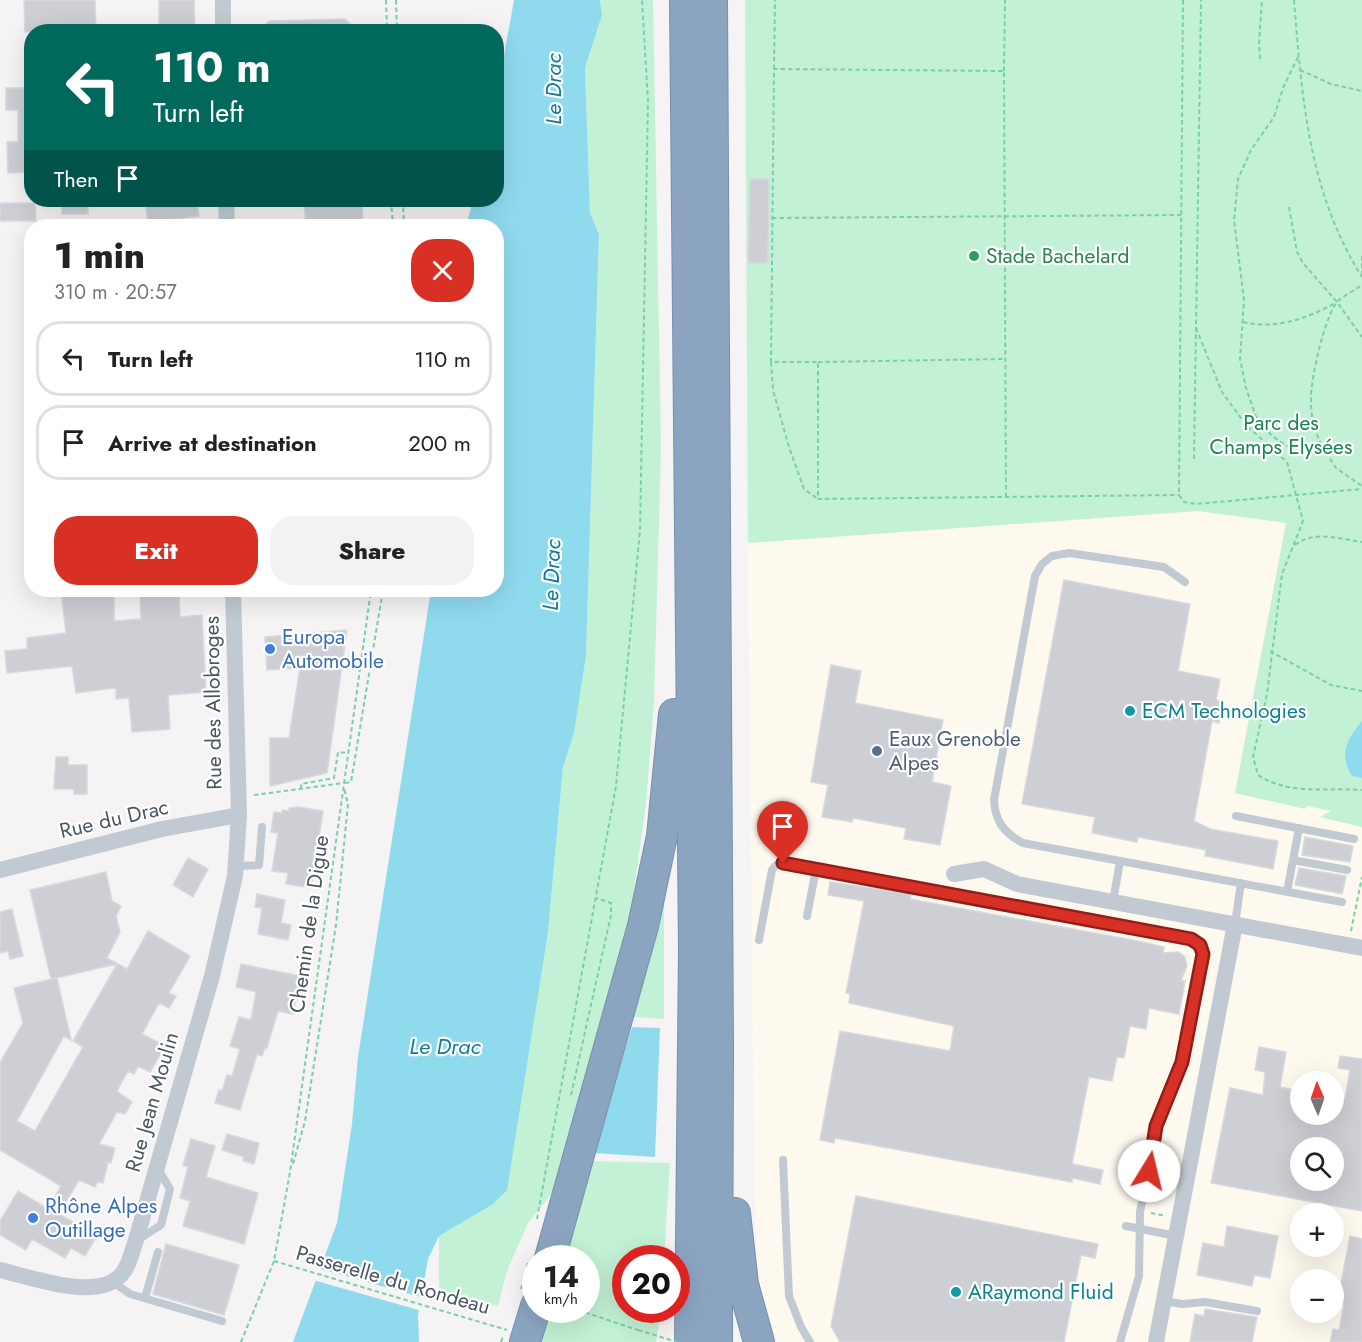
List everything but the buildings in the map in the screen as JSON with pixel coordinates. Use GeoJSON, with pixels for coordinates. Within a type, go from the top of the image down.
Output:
{"type":"FeatureCollection","features":[{"type":"Feature","properties":{"kind":"highway"},"geometry":{"type":"LineString","coordinates":[[685,0],[687,441],[694,949],[690,1115],[690,1342]]}},
{"type":"Feature","properties":{"kind":"highway"},"geometry":{"type":"LineString","coordinates":[[712,0],[718,1050],[717,1342]]}},
{"type":"Feature","properties":{"kind":"highway"},"geometry":{"type":"LineString","coordinates":[[543,1245],[623,1004],[662,836],[675,708],[676,547],[687,441]]}},
{"type":"Feature","properties":{"kind":"highway"},"geometry":{"type":"LineString","coordinates":[[718,1050],[730,1088],[739,1263],[747,1305],[759,1342]]}},
{"type":"Feature","properties":{"kind":"highway"},"geometry":{"type":"LineString","coordinates":[[679,1245],[690,1115]]}},
{"type":"Feature","properties":{"kind":"highway"},"geometry":{"type":"LineString","coordinates":[[516,1332],[522,1314]]}},
{"type":"Feature","properties":{"kind":"highway"},"geometry":{"type":"LineString","coordinates":[[669,1342],[671,1323]]}},
{"type":"Feature","properties":{"kind":"street"},"geometry":{"type":"LineString","coordinates":[[223,0],[224,24]]}},
{"type":"Feature","properties":{"kind":"street","name":"Rue des Allobroges"},"geometry":{"type":"LineString","coordinates":[[233,597],[239,815]]}},
{"type":"Feature","properties":{"kind":"street","name":"Rue Jean Moulin"},"geometry":{"type":"LineString","coordinates":[[113,1282],[123,1273],[136,1240],[212,976],[236,866],[239,815]]}},
{"type":"Feature","properties":{"kind":"street","name":"Rue du Drac"},"geometry":{"type":"LineString","coordinates":[[0,870],[162,830],[239,815]]}},
{"type":"Feature","properties":{"kind":"street"},"geometry":{"type":"LineString","coordinates":[[954,874],[984,868],[1017,884],[1355,946]]}},
{"type":"Feature","properties":{"kind":"street"},"geometry":{"type":"LineString","coordinates":[[1156,1342],[1235,924]]}},
{"type":"Feature","properties":{"kind":"street"},"geometry":{"type":"LineString","coordinates":[[0,1270],[82,1288],[97,1288],[113,1282]]}},
{"type":"Feature","properties":{"kind":"lane"},"geometry":{"type":"LineString","coordinates":[[1185,582],[1164,567],[1069,553],[1052,556],[1042,564],[1035,576],[994,800],[995,816],[1002,829],[1023,843],[1342,902]]}},
{"type":"Feature","properties":{"kind":"lane"},"geometry":{"type":"LineString","coordinates":[[1236,816],[1354,839]]}},
{"type":"Feature","properties":{"kind":"lane"},"geometry":{"type":"LineString","coordinates":[[236,866],[259,865],[262,827]]}},
{"type":"Feature","properties":{"kind":"lane"},"geometry":{"type":"LineString","coordinates":[[1287,892],[1299,828]]}},
{"type":"Feature","properties":{"kind":"lane"},"geometry":{"type":"LineString","coordinates":[[1293,860],[1347,870]]}},
{"type":"Feature","properties":{"kind":"lane"},"geometry":{"type":"LineString","coordinates":[[1113,902],[1120,861]]}},
{"type":"Feature","properties":{"kind":"lane"},"geometry":{"type":"LineString","coordinates":[[759,940],[772,870],[776,865],[783,863],[1191,939],[1200,945],[1203,954],[1182,1062],[1156,1126],[1140,1212],[1139,1276],[1120,1342]]}},
{"type":"Feature","properties":{"kind":"lane"},"geometry":{"type":"LineString","coordinates":[[807,916],[816,869]]}},
{"type":"Feature","properties":{"kind":"lane"},"geometry":{"type":"LineString","coordinates":[[1235,924],[1241,884]]}},
{"type":"Feature","properties":{"kind":"lane"},"geometry":{"type":"LineString","coordinates":[[783,1160],[789,1296],[801,1327],[810,1342]]}},
{"type":"Feature","properties":{"kind":"lane"},"geometry":{"type":"LineString","coordinates":[[1126,1226],[1176,1236]]}},
{"type":"Feature","properties":{"kind":"lane"},"geometry":{"type":"LineString","coordinates":[[145,1298],[158,1252]]}},
{"type":"Feature","properties":{"kind":"lane"},"geometry":{"type":"LineString","coordinates":[[113,1282],[130,1294],[222,1321]]}},
{"type":"Feature","properties":{"kind":"lane"},"geometry":{"type":"LineString","coordinates":[[1164,1301],[1182,1304],[1205,1302],[1257,1311]]}},
{"type":"Feature","properties":{"kind":"path"},"geometry":{"type":"LineString","coordinates":[[386,0],[387,24]]}},
{"type":"Feature","properties":{"kind":"path"},"geometry":{"type":"LineString","coordinates":[[396,0],[397,24]]}},
{"type":"Feature","properties":{"kind":"path"},"geometry":{"type":"LineString","coordinates":[[537,1220],[616,786],[640,530],[648,101],[642,0]]}},
{"type":"Feature","properties":{"kind":"path"},"geometry":{"type":"LineString","coordinates":[[775,0],[771,362],[773,390],[804,489],[818,499],[1179,495]]}},
{"type":"Feature","properties":{"kind":"path"},"geometry":{"type":"LineString","coordinates":[[1005,0],[1006,497]]}},
{"type":"Feature","properties":{"kind":"path"},"geometry":{"type":"LineString","coordinates":[[1183,0],[1179,495],[1184,502],[1196,504],[1362,487]]}},
{"type":"Feature","properties":{"kind":"path"},"geometry":{"type":"LineString","coordinates":[[1194,459],[1201,0]]}},
{"type":"Feature","properties":{"kind":"path"},"geometry":{"type":"LineString","coordinates":[[1260,59],[1258,43],[1262,0]]}},
{"type":"Feature","properties":{"kind":"path"},"geometry":{"type":"LineString","coordinates":[[1294,0],[1304,114],[1329,215],[1347,253],[1362,275]]}},
{"type":"Feature","properties":{"kind":"path"},"geometry":{"type":"LineString","coordinates":[[1298,57],[1283,88],[1274,117],[1251,150],[1238,179],[1234,220],[1244,300],[1240,359],[1246,388],[1256,417],[1272,436],[1290,448],[1322,446]]}},
{"type":"Feature","properties":{"kind":"path"},"geometry":{"type":"LineString","coordinates":[[774,69],[1005,71]]}},
{"type":"Feature","properties":{"kind":"path"},"geometry":{"type":"LineString","coordinates":[[1300,70],[1331,84],[1362,91]]}},
{"type":"Feature","properties":{"kind":"path"},"geometry":{"type":"LineString","coordinates":[[1289,207],[1297,252],[1362,337]]}},
{"type":"Feature","properties":{"kind":"path"},"geometry":{"type":"LineString","coordinates":[[772,218],[1181,215]]}},
{"type":"Feature","properties":{"kind":"path"},"geometry":{"type":"LineString","coordinates":[[1362,256],[1362,275]]}},
{"type":"Feature","properties":{"kind":"path"},"geometry":{"type":"LineString","coordinates":[[1242,322],[1257,325],[1280,324],[1315,314],[1362,285]]}},
{"type":"Feature","properties":{"kind":"path"},"geometry":{"type":"LineString","coordinates":[[1337,302],[1325,329],[1311,398],[1313,427],[1336,468],[1362,487]]}},
{"type":"Feature","properties":{"kind":"path"},"geometry":{"type":"LineString","coordinates":[[1196,328],[1222,392],[1246,425],[1287,462],[1303,521],[1282,574],[1270,651],[1267,694],[1253,757],[1258,775],[1270,783],[1299,789],[1362,790]]}},
{"type":"Feature","properties":{"kind":"path"},"geometry":{"type":"LineString","coordinates":[[771,362],[1005,359]]}},
{"type":"Feature","properties":{"kind":"path"},"geometry":{"type":"LineString","coordinates":[[818,362],[818,499]]}},
{"type":"Feature","properties":{"kind":"path"},"geometry":{"type":"LineString","coordinates":[[1295,545],[1305,537],[1320,536],[1362,542]]}},
{"type":"Feature","properties":{"kind":"path","name":"Chemin de la Digue"},"geometry":{"type":"LineString","coordinates":[[241,1342],[274,1261],[290,1173],[370,597]]}},
{"type":"Feature","properties":{"kind":"path"},"geometry":{"type":"LineString","coordinates":[[238,797],[351,782],[381,597]]}},
{"type":"Feature","properties":{"kind":"path"},"geometry":{"type":"LineString","coordinates":[[1270,651],[1331,685],[1362,691]]}},
{"type":"Feature","properties":{"kind":"path"},"geometry":{"type":"LineString","coordinates":[[301,789],[301,784],[334,778],[338,752],[348,753]]}},
{"type":"Feature","properties":{"kind":"path"},"geometry":{"type":"LineString","coordinates":[[290,1173],[305,1120],[336,925],[348,804],[344,783]]}},
{"type":"Feature","properties":{"kind":"path"},"geometry":{"type":"LineString","coordinates":[[1355,946],[1362,877]]}},
{"type":"Feature","properties":{"kind":"path"},"geometry":{"type":"LineString","coordinates":[[576,1073],[612,908],[611,903],[605,899],[596,898]]}},
{"type":"Feature","properties":{"kind":"path","name":"Passerelle du Rondeau"},"geometry":{"type":"LineString","coordinates":[[274,1261],[516,1332]]}},
{"type":"Feature","properties":{"kind":"path"},"geometry":{"type":"LineString","coordinates":[[600,1317],[677,1342]]}},
{"type":"Feature","properties":{"kind":"shaded area"},"geometry":{"type":"Polygon","coordinates":[[[1198,511],[1286,523],[1235,792],[1362,817],[1362,1342],[773,1342],[758,1294],[754,1174],[748,543],[1198,511]]]}},
{"type":"Feature","properties":{"kind":"green space"},"geometry":{"type":"Polygon","coordinates":[[[600,0],[653,0],[661,447],[654,703],[646,804],[630,918],[558,1186],[528,1223],[507,1271],[498,1306],[439,1291],[439,1236],[465,1219],[548,932],[563,767],[574,733],[586,656],[599,234],[590,213],[585,68],[602,15],[600,0]]]}},
{"type":"Feature","properties":{"kind":"green space","name":"Stade Bachelard"},"geometry":{"type":"Polygon","coordinates":[[[745,0],[1362,0],[1362,827],[1320,817],[1331,811],[1307,806],[1305,809],[1235,793],[1286,523],[1198,511],[748,543],[745,0]]]}},
{"type":"Feature","properties":{"kind":"green space"},"geometry":{"type":"Polygon","coordinates":[[[664,893],[664,1019],[633,1017],[664,893]]]}},
{"type":"Feature","properties":{"kind":"green space"},"geometry":{"type":"Polygon","coordinates":[[[584,1161],[670,1163],[665,1245],[612,1245],[612,1323],[659,1323],[656,1342],[532,1342],[537,1323],[600,1323],[600,1245],[559,1245],[584,1161]]]}},
{"type":"Feature","properties":{"kind":"water","name":"Le Drac"},"geometry":{"type":"Polygon","coordinates":[[[514,0],[600,0],[602,15],[585,68],[590,213],[599,234],[586,656],[574,733],[563,767],[548,932],[507,1190],[493,1204],[439,1236],[428,1259],[418,1316],[419,1342],[293,1342],[337,1223],[352,1124],[358,1057],[430,597],[504,597],[504,219],[468,219],[471,207],[504,207],[504,56],[514,0]]]}},
{"type":"Feature","properties":{"kind":"water"},"geometry":{"type":"Polygon","coordinates":[[[1362,721],[1362,778],[1352,776],[1345,754],[1352,734],[1362,721]]]}},
{"type":"Feature","properties":{"kind":"water"},"geometry":{"type":"Polygon","coordinates":[[[632,1027],[660,1028],[655,1157],[593,1153],[632,1027]]]}},
{"type":"Feature","properties":{"kind":"pier"},"geometry":{"type":"Polygon","coordinates":[[[317,1268],[424,1298],[422,1311],[313,1280],[317,1268]]]}},
{"type":"Feature","properties":{"kind":"place","name":"Stade Bachelard"},"geometry":{"type":"Point","coordinates":[974,256]}},
{"type":"Feature","properties":{"kind":"place","name":"Europa Automobile"},"geometry":{"type":"Point","coordinates":[270,649]}},
{"type":"Feature","properties":{"kind":"place","name":"ECM Technologies"},"geometry":{"type":"Point","coordinates":[1130,711]}},
{"type":"Feature","properties":{"kind":"place","name":"Eaux Grenoble Alpes"},"geometry":{"type":"Point","coordinates":[877,751]}},
{"type":"Feature","properties":{"kind":"place","name":"Rhône Alpes Outillage"},"geometry":{"type":"Point","coordinates":[33,1218]}},
{"type":"Feature","properties":{"kind":"place","name":"ARaymond Fluid"},"geometry":{"type":"Point","coordinates":[956,1292]}},
{"type":"Feature","properties":{"kind":"route"},"geometry":{"type":"LineString","coordinates":[[783,863],[1191,939],[1200,945],[1203,954],[1182,1062],[1156,1126],[1149,1171]]}},
{"type":"Feature","properties":{"kind":"park label","name":"Parc des Champs Elysées"},"geometry":{"type":"Point","coordinates":[1281,435]}}]}
